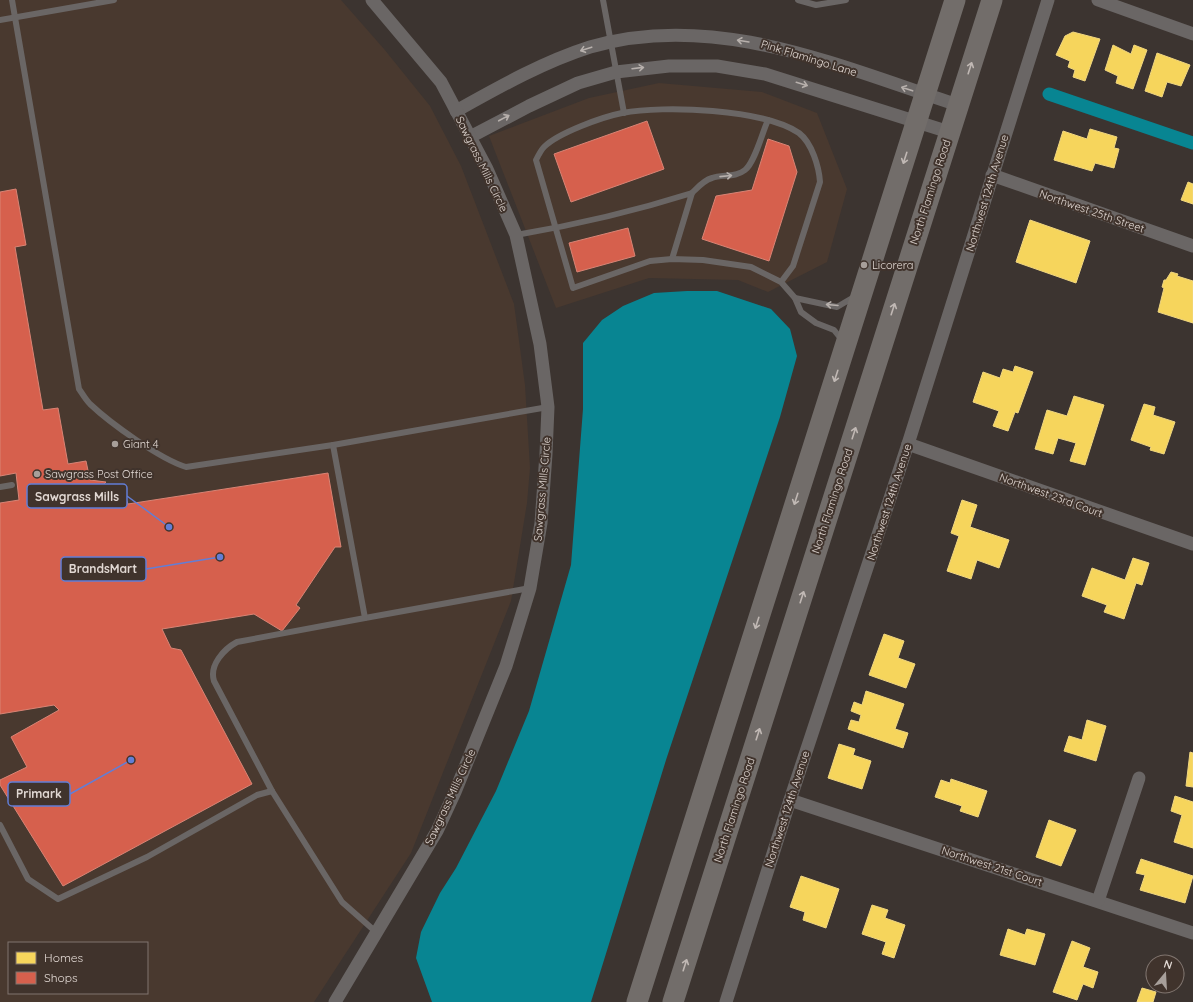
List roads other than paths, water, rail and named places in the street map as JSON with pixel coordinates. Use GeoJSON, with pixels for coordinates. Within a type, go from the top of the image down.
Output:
{"type":"FeatureCollection","features":[{"type":"Feature","properties":{"kind":"highway"},"geometry":{"type":"LineString","coordinates":[[637,1002],[955,0]]}},
{"type":"Feature","properties":{"kind":"highway","name":"North Flamingo Road"},"geometry":{"type":"LineString","coordinates":[[673,1002],[992,0]]}},
{"type":"Feature","properties":{"kind":"street","name":"Sawgrass Mills Circle"},"geometry":{"type":"LineString","coordinates":[[335,1002],[437,831],[455,792],[506,666],[530,588],[542,522],[548,407],[540,344],[516,235],[487,169],[441,82],[372,0]]}},
{"type":"Feature","properties":{"kind":"street","name":"Northwest 124th Avenue"},"geometry":{"type":"LineString","coordinates":[[726,1002],[790,800],[908,444],[1048,0]]}},
{"type":"Feature","properties":{"kind":"street"},"geometry":{"type":"LineString","coordinates":[[1098,0],[1193,34]]}},
{"type":"Feature","properties":{"kind":"street","name":"Pink Flamingo Lane"},"geometry":{"type":"LineString","coordinates":[[456,110],[567,55],[611,42],[637,38],[694,36],[720,37],[758,43],[793,51],[958,106]]}},
{"type":"Feature","properties":{"kind":"street"},"geometry":{"type":"LineString","coordinates":[[470,137],[529,106],[578,83],[616,72],[670,66],[717,66],[743,70],[804,85],[949,132]]}},
{"type":"Feature","properties":{"kind":"street","name":"Northwest 25th Street"},"geometry":{"type":"LineString","coordinates":[[992,175],[1193,246]]}},
{"type":"Feature","properties":{"kind":"street","name":"Northwest 23rd Court"},"geometry":{"type":"LineString","coordinates":[[908,444],[1193,544]]}},
{"type":"Feature","properties":{"kind":"street"},"geometry":{"type":"LineString","coordinates":[[1098,901],[1139,778]]}},
{"type":"Feature","properties":{"kind":"street","name":"Northwest 21st Court"},"geometry":{"type":"LineString","coordinates":[[790,800],[1193,933]]}},
{"type":"Feature","properties":{"kind":"lane"},"geometry":{"type":"LineString","coordinates":[[12,0],[78,389],[89,403],[172,463],[186,467],[332,445],[548,407]]}},
{"type":"Feature","properties":{"kind":"lane"},"geometry":{"type":"LineString","coordinates":[[0,20],[114,0]]}},
{"type":"Feature","properties":{"kind":"lane"},"geometry":{"type":"LineString","coordinates":[[603,0],[624,113]]}},
{"type":"Feature","properties":{"kind":"lane"},"geometry":{"type":"LineString","coordinates":[[798,0],[816,5],[846,0]]}},
{"type":"Feature","properties":{"kind":"lane"},"geometry":{"type":"LineString","coordinates":[[781,282],[793,266],[820,182],[820,173],[810,146],[799,134],[768,120],[712,111],[670,110],[624,113],[607,117],[566,133],[544,147],[536,160],[573,288],[650,261],[672,259],[703,260],[751,267],[781,282],[795,298],[801,312],[816,323],[834,330],[846,344]]}},
{"type":"Feature","properties":{"kind":"lane"},"geometry":{"type":"LineString","coordinates":[[516,235],[555,228],[667,201],[692,193],[704,181],[712,177],[736,175],[744,171],[750,165],[768,120]]}},
{"type":"Feature","properties":{"kind":"lane"},"geometry":{"type":"LineString","coordinates":[[672,259],[692,193]]}},
{"type":"Feature","properties":{"kind":"lane"},"geometry":{"type":"LineString","coordinates":[[795,298],[837,306],[851,300],[864,287]]}},
{"type":"Feature","properties":{"kind":"lane"},"geometry":{"type":"LineString","coordinates":[[332,445],[364,618]]}},
{"type":"Feature","properties":{"kind":"lane"},"geometry":{"type":"LineString","coordinates":[[0,487],[12,485]]}},
{"type":"Feature","properties":{"kind":"lane"},"geometry":{"type":"LineString","coordinates":[[376,932],[342,902],[272,791],[214,681],[214,673],[217,662],[226,650],[237,642],[530,588]]}},
{"type":"Feature","properties":{"kind":"lane"},"geometry":{"type":"LineString","coordinates":[[0,825],[28,879],[58,899],[147,857],[257,795],[272,791]]}},
{"type":"Feature","properties":{"kind":"water"},"geometry":{"type":"Polygon","coordinates":[[[717,291],[771,309],[790,329],[797,356],[780,417],[666,760],[591,1002],[432,1002],[416,958],[421,932],[440,893],[456,868],[496,791],[529,711],[571,565],[583,409],[583,343],[602,320],[623,306],[654,293],[717,291]]]}},
{"type":"Feature","properties":{"kind":"waterway"},"geometry":{"type":"LineString","coordinates":[[1049,94],[1193,143]]}},
{"type":"Feature","properties":{"kind":"place","name":"Licorera"},"geometry":{"type":"Point","coordinates":[864,265]}},
{"type":"Feature","properties":{"kind":"place","name":"Giant 4"},"geometry":{"type":"Point","coordinates":[115,444]}},
{"type":"Feature","properties":{"kind":"place","name":"Sawgrass Post Office"},"geometry":{"type":"Point","coordinates":[37,474]}},
{"type":"Feature","properties":{"kind":"place","name":"Sawgrass Mills"},"geometry":{"type":"Point","coordinates":[169,527]}},
{"type":"Feature","properties":{"kind":"place","name":"BrandsMart"},"geometry":{"type":"Point","coordinates":[220,557]}},
{"type":"Feature","properties":{"kind":"place","name":"Primark"},"geometry":{"type":"Point","coordinates":[131,760]}}]}
